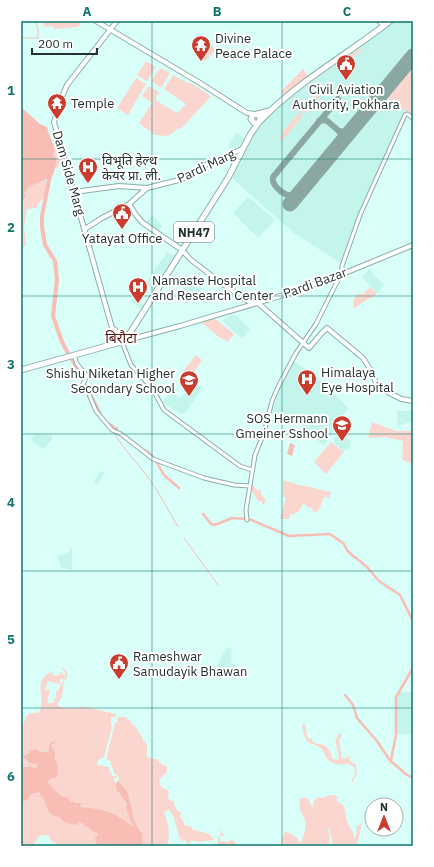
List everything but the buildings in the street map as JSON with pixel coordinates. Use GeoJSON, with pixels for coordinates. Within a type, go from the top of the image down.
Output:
{"type":"FeatureCollection","features":[{"type":"Feature","properties":{"kind":"highway","name":"NH47"},"geometry":{"type":"LineString","coordinates":[[21,370],[108,345],[121,339],[134,326],[228,178],[242,149],[259,122],[270,110],[289,95],[390,21]]}},
{"type":"Feature","properties":{"kind":"highway","name":"NH47"},"geometry":{"type":"LineString","coordinates":[[256,114],[270,110]]}},
{"type":"Feature","properties":{"kind":"highway"},"geometry":{"type":"LineString","coordinates":[[256,114],[260,116],[259,122],[255,123],[251,120],[252,116],[256,114]]}},
{"type":"Feature","properties":{"kind":"highway","name":"NH47"},"geometry":{"type":"LineString","coordinates":[[250,135],[252,126],[251,120]]}},
{"type":"Feature","properties":{"kind":"main road"},"geometry":{"type":"LineString","coordinates":[[96,21],[205,86],[247,113],[256,114]]}},
{"type":"Feature","properties":{"kind":"main road","name":"Dam Side Marg"},"geometry":{"type":"LineString","coordinates":[[117,21],[67,85],[55,117],[55,128],[113,329],[121,339]]}},
{"type":"Feature","properties":{"kind":"main road"},"geometry":{"type":"LineString","coordinates":[[379,21],[384,26]]}},
{"type":"Feature","properties":{"kind":"main road"},"geometry":{"type":"LineString","coordinates":[[247,113],[251,120]]}},
{"type":"Feature","properties":{"kind":"main road","name":"Pardi Marg"},"geometry":{"type":"LineString","coordinates":[[74,192],[119,186],[147,188],[182,179],[203,166],[242,149]]}},
{"type":"Feature","properties":{"kind":"main road"},"geometry":{"type":"LineString","coordinates":[[85,229],[129,204],[147,188]]}},
{"type":"Feature","properties":{"kind":"main road"},"geometry":{"type":"LineString","coordinates":[[129,204],[143,223],[182,250],[190,259],[221,283],[256,304],[309,348],[320,333],[327,328],[363,358],[372,372],[377,386],[401,399],[413,401]]}},
{"type":"Feature","properties":{"kind":"main road","name":"Pardi Bazar"},"geometry":{"type":"LineString","coordinates":[[121,339],[256,304],[287,294],[413,245]]}},
{"type":"Feature","properties":{"kind":"street"},"geometry":{"type":"LineString","coordinates":[[247,520],[246,510],[255,455],[265,430],[272,402],[279,385],[303,342],[316,324],[340,274],[360,214],[405,115],[407,114],[413,118]]}},
{"type":"Feature","properties":{"kind":"street"},"geometry":{"type":"LineString","coordinates":[[121,339],[131,365],[139,376],[152,388],[164,410],[245,469],[252,470]]}},
{"type":"Feature","properties":{"kind":"street"},"geometry":{"type":"LineString","coordinates":[[71,356],[87,376],[83,384],[96,411],[114,430],[153,459],[204,478],[234,485],[250,486]]}},
{"type":"Feature","properties":{"kind":"shaded area"},"geometry":{"type":"Polygon","coordinates":[[[43,21],[83,21],[78,27],[54,29],[53,26],[44,27],[43,21]]]}},
{"type":"Feature","properties":{"kind":"shaded area"},"geometry":{"type":"Polygon","coordinates":[[[395,21],[413,21],[413,116],[408,112],[404,114],[362,207],[341,263],[294,233],[234,180],[233,174],[251,138],[274,110],[395,21]]]}},
{"type":"Feature","properties":{"kind":"shaded area"},"geometry":{"type":"Polygon","coordinates":[[[208,42],[216,50],[205,61],[195,56],[199,47],[203,49],[208,42]]]}},
{"type":"Feature","properties":{"kind":"shaded area"},"geometry":{"type":"Polygon","coordinates":[[[361,48],[361,51],[339,67],[337,65],[361,48]]]}},
{"type":"Feature","properties":{"kind":"shaded area"},"geometry":{"type":"Polygon","coordinates":[[[279,49],[282,55],[271,59],[268,53],[279,49]]]}},
{"type":"Feature","properties":{"kind":"shaded area"},"geometry":{"type":"Polygon","coordinates":[[[146,61],[156,67],[147,81],[137,75],[146,61]]]}},
{"type":"Feature","properties":{"kind":"shaded area"},"geometry":{"type":"Polygon","coordinates":[[[413,65],[413,116],[386,97],[413,65]]]}},
{"type":"Feature","properties":{"kind":"shaded area"},"geometry":{"type":"Polygon","coordinates":[[[160,68],[170,73],[161,88],[151,81],[160,68]]]}},
{"type":"Feature","properties":{"kind":"shaded area"},"geometry":{"type":"Polygon","coordinates":[[[303,69],[309,77],[284,96],[281,91],[303,69]]]}},
{"type":"Feature","properties":{"kind":"shaded area"},"geometry":{"type":"Polygon","coordinates":[[[173,75],[188,83],[189,82],[211,96],[181,129],[179,128],[168,136],[155,135],[139,123],[152,103],[142,96],[149,86],[159,92],[155,100],[177,113],[186,104],[164,89],[173,75]]]}},
{"type":"Feature","properties":{"kind":"shaded area"},"geometry":{"type":"Polygon","coordinates":[[[136,78],[146,84],[128,115],[117,108],[136,78]]]}},
{"type":"Feature","properties":{"kind":"shaded area"},"geometry":{"type":"Polygon","coordinates":[[[324,84],[327,88],[306,113],[302,112],[302,109],[324,84]]]}},
{"type":"Feature","properties":{"kind":"shaded area"},"geometry":{"type":"Polygon","coordinates":[[[21,107],[40,124],[47,127],[54,149],[53,156],[56,158],[56,165],[51,180],[46,179],[29,187],[24,193],[26,196],[21,203],[21,169],[23,164],[21,161],[21,107]]]}},
{"type":"Feature","properties":{"kind":"shaded area"},"geometry":{"type":"Polygon","coordinates":[[[300,112],[302,117],[282,141],[280,139],[281,134],[300,112]]]}},
{"type":"Feature","properties":{"kind":"shaded area"},"geometry":{"type":"Polygon","coordinates":[[[237,132],[245,139],[232,152],[228,145],[237,132]]]}},
{"type":"Feature","properties":{"kind":"shaded area"},"geometry":{"type":"Polygon","coordinates":[[[57,142],[63,161],[56,169],[53,157],[53,143],[57,142]]]}},
{"type":"Feature","properties":{"kind":"shaded area"},"geometry":{"type":"Polygon","coordinates":[[[46,179],[46,187],[41,201],[36,208],[27,209],[24,227],[26,244],[21,252],[21,203],[26,197],[23,193],[29,187],[46,179]]]}},
{"type":"Feature","properties":{"kind":"shaded area"},"geometry":{"type":"Polygon","coordinates":[[[248,197],[275,220],[258,238],[233,213],[248,197]]]}},
{"type":"Feature","properties":{"kind":"shaded area"},"geometry":{"type":"Polygon","coordinates":[[[153,215],[162,226],[158,232],[146,222],[153,215]]]}},
{"type":"Feature","properties":{"kind":"shaded area"},"geometry":{"type":"Polygon","coordinates":[[[167,252],[175,256],[153,289],[146,283],[167,252]]]}},
{"type":"Feature","properties":{"kind":"shaded area"},"geometry":{"type":"Polygon","coordinates":[[[369,269],[384,285],[377,293],[362,277],[369,269]]]}},
{"type":"Feature","properties":{"kind":"shaded area"},"geometry":{"type":"Polygon","coordinates":[[[188,274],[202,289],[193,297],[181,281],[188,274]]]}},
{"type":"Feature","properties":{"kind":"shaded area"},"geometry":{"type":"Polygon","coordinates":[[[370,287],[376,295],[354,309],[353,301],[357,294],[363,294],[370,287]]]}},
{"type":"Feature","properties":{"kind":"shaded area","name":"Namaste Hospital and Research Center"},"geometry":{"type":"Polygon","coordinates":[[[135,297],[144,306],[140,309],[132,302],[135,297]]]}},
{"type":"Feature","properties":{"kind":"shaded area"},"geometry":{"type":"Polygon","coordinates":[[[234,314],[250,329],[242,339],[222,321],[234,314]]]}},
{"type":"Feature","properties":{"kind":"shaded area"},"geometry":{"type":"Polygon","coordinates":[[[213,317],[234,334],[228,342],[219,337],[202,323],[213,317]]]}},
{"type":"Feature","properties":{"kind":"shaded area"},"geometry":{"type":"Polygon","coordinates":[[[196,355],[202,360],[191,377],[183,371],[196,355]]]}},
{"type":"Feature","properties":{"kind":"shaded area","name":"Himalaya Eye Hospital"},"geometry":{"type":"Polygon","coordinates":[[[294,361],[326,385],[348,408],[324,446],[302,425],[270,415],[281,385],[294,361]]]}},
{"type":"Feature","properties":{"kind":"shaded area","name":"Shishu Niketan Higher Secondary School"},"geometry":{"type":"Polygon","coordinates":[[[192,382],[202,389],[185,413],[180,414],[162,402],[170,393],[181,398],[192,382]]]}},
{"type":"Feature","properties":{"kind":"shaded area"},"geometry":{"type":"Polygon","coordinates":[[[397,411],[413,411],[413,421],[398,426],[397,411]]]}},
{"type":"Feature","properties":{"kind":"shaded area"},"geometry":{"type":"Polygon","coordinates":[[[372,422],[396,431],[413,431],[413,465],[402,459],[403,441],[384,437],[368,438],[372,422]]]}},
{"type":"Feature","properties":{"kind":"shaded area"},"geometry":{"type":"Polygon","coordinates":[[[36,433],[52,436],[52,440],[43,449],[30,440],[36,433]]]}},
{"type":"Feature","properties":{"kind":"shaded area","name":"SOS Hermann Gmeiner Sshool"},"geometry":{"type":"Polygon","coordinates":[[[337,434],[339,436],[341,434],[351,441],[349,443],[351,445],[347,450],[345,449],[344,451],[334,443],[335,441],[333,439],[337,434]]]}},
{"type":"Feature","properties":{"kind":"shaded area"},"geometry":{"type":"Polygon","coordinates":[[[331,442],[344,452],[326,474],[314,462],[331,442]]]}},
{"type":"Feature","properties":{"kind":"shaded area"},"geometry":{"type":"Polygon","coordinates":[[[290,443],[295,445],[292,456],[287,454],[290,443]]]}},
{"type":"Feature","properties":{"kind":"shaded area"},"geometry":{"type":"Polygon","coordinates":[[[100,471],[104,473],[98,485],[94,483],[100,471]]]}},
{"type":"Feature","properties":{"kind":"shaded area"},"geometry":{"type":"Polygon","coordinates":[[[283,480],[331,492],[329,498],[324,497],[320,506],[322,507],[319,508],[318,512],[312,511],[313,508],[307,508],[306,505],[303,504],[298,512],[294,513],[294,515],[290,514],[289,519],[280,519],[286,498],[283,497],[283,480]]]}},
{"type":"Feature","properties":{"kind":"shaded area"},"geometry":{"type":"Polygon","coordinates":[[[251,483],[257,490],[261,490],[261,494],[266,501],[263,505],[262,501],[258,501],[251,489],[251,483]]]}},
{"type":"Feature","properties":{"kind":"shaded area"},"geometry":{"type":"Polygon","coordinates":[[[72,548],[72,569],[67,569],[66,567],[62,569],[57,556],[69,552],[72,548]]]}},
{"type":"Feature","properties":{"kind":"shaded area"},"geometry":{"type":"Polygon","coordinates":[[[227,647],[232,649],[232,668],[229,671],[216,667],[227,647]]]}},
{"type":"Feature","properties":{"kind":"shaded area"},"geometry":{"type":"Polygon","coordinates":[[[60,667],[65,669],[68,675],[64,682],[62,696],[57,705],[68,708],[80,708],[81,706],[116,714],[116,717],[111,717],[112,727],[104,757],[98,760],[97,765],[110,767],[109,771],[112,776],[116,776],[117,778],[114,778],[117,790],[127,804],[133,827],[109,812],[87,807],[79,807],[80,803],[66,800],[48,783],[45,783],[56,771],[57,763],[55,752],[51,745],[56,743],[49,744],[50,751],[48,752],[35,749],[28,751],[31,752],[28,754],[21,756],[21,726],[26,720],[25,717],[30,713],[38,713],[41,708],[41,686],[45,676],[51,672],[55,676],[59,675],[61,672],[65,676],[65,673],[60,667]],[[65,676],[63,680],[60,678],[60,684],[48,681],[45,689],[50,689],[47,703],[53,703],[56,696],[56,691],[58,691],[65,676]]]}},
{"type":"Feature","properties":{"kind":"shaded area"},"geometry":{"type":"Polygon","coordinates":[[[399,692],[413,692],[413,735],[396,734],[396,697],[399,692]]]}},
{"type":"Feature","properties":{"kind":"shaded area"},"geometry":{"type":"Polygon","coordinates":[[[118,717],[126,717],[137,729],[147,746],[146,756],[157,759],[161,764],[167,766],[167,772],[159,780],[161,787],[169,791],[169,800],[173,801],[176,809],[181,813],[180,817],[183,820],[184,825],[190,826],[194,830],[210,834],[214,840],[199,842],[190,840],[191,843],[188,844],[185,840],[181,842],[182,839],[180,839],[169,809],[164,813],[169,829],[168,846],[143,846],[141,835],[132,817],[131,803],[128,794],[123,785],[118,781],[119,777],[114,773],[110,761],[106,759],[115,723],[117,722],[118,717]]]}},
{"type":"Feature","properties":{"kind":"shaded area"},"geometry":{"type":"Polygon","coordinates":[[[303,724],[305,724],[308,738],[312,739],[313,742],[326,746],[330,751],[332,759],[338,760],[339,756],[335,740],[337,735],[340,733],[342,735],[339,740],[342,758],[346,759],[349,755],[350,761],[356,765],[357,774],[352,784],[352,779],[355,775],[354,767],[348,764],[336,764],[329,761],[321,749],[307,741],[303,732],[303,724]]]}},
{"type":"Feature","properties":{"kind":"shaded area"},"geometry":{"type":"Polygon","coordinates":[[[55,741],[56,743],[51,745],[55,753],[58,772],[56,778],[52,778],[46,783],[48,783],[62,797],[67,797],[71,802],[75,801],[74,803],[81,803],[80,807],[108,812],[133,826],[126,808],[127,804],[117,790],[115,784],[118,781],[127,791],[133,818],[140,832],[142,833],[143,846],[97,846],[95,839],[98,834],[83,823],[79,822],[77,825],[69,824],[59,817],[54,816],[48,811],[45,801],[39,792],[31,794],[28,799],[22,802],[21,766],[35,768],[38,765],[30,763],[21,756],[28,754],[30,752],[28,751],[36,749],[48,752],[49,744],[55,741]]]}},
{"type":"Feature","properties":{"kind":"shaded area"},"geometry":{"type":"Polygon","coordinates":[[[21,756],[30,763],[38,765],[35,768],[30,766],[21,766],[21,756]]]}},
{"type":"Feature","properties":{"kind":"shaded area"},"geometry":{"type":"Polygon","coordinates":[[[39,792],[44,798],[48,812],[62,820],[84,823],[98,835],[97,846],[60,846],[50,840],[49,836],[45,835],[39,836],[33,846],[21,846],[21,801],[22,802],[31,794],[39,792]]]}},
{"type":"Feature","properties":{"kind":"shaded area"},"geometry":{"type":"Polygon","coordinates":[[[334,795],[338,797],[336,800],[344,806],[347,822],[354,838],[356,837],[357,826],[362,823],[357,846],[331,846],[332,840],[329,829],[327,829],[330,835],[329,846],[281,846],[282,838],[285,832],[294,835],[300,844],[301,842],[306,827],[299,805],[301,798],[308,798],[312,807],[314,801],[318,797],[324,798],[334,795]]]}},
{"type":"Feature","properties":{"kind":"shaded area"},"geometry":{"type":"Polygon","coordinates":[[[220,828],[224,836],[220,836],[220,841],[228,842],[232,839],[233,841],[234,840],[236,846],[217,846],[218,839],[221,833],[220,828]]]}},
{"type":"Feature","properties":{"kind":"waterway"},"geometry":{"type":"LineString","coordinates":[[21,36],[24,38],[38,38],[38,28],[35,21]]}},
{"type":"Feature","properties":{"kind":"waterway"},"geometry":{"type":"LineString","coordinates":[[49,180],[42,216],[42,227],[45,245],[55,261],[57,280],[53,316],[62,342],[69,355]]}},
{"type":"Feature","properties":{"kind":"waterway"},"geometry":{"type":"LineString","coordinates":[[71,359],[101,414]]}},
{"type":"Feature","properties":{"kind":"waterway"},"geometry":{"type":"LineString","coordinates":[[108,423],[117,429]]}},
{"type":"Feature","properties":{"kind":"waterway"},"geometry":{"type":"LineString","coordinates":[[116,436],[151,482],[178,527]]}},
{"type":"Feature","properties":{"kind":"waterway"},"geometry":{"type":"LineString","coordinates":[[139,447],[148,452],[154,458]]}},
{"type":"Feature","properties":{"kind":"waterway"},"geometry":{"type":"LineString","coordinates":[[156,461],[164,475],[179,488]]}},
{"type":"Feature","properties":{"kind":"waterway"},"geometry":{"type":"LineString","coordinates":[[203,514],[211,524],[215,525],[232,518],[247,519]]}},
{"type":"Feature","properties":{"kind":"waterway"},"geometry":{"type":"LineString","coordinates":[[249,519],[289,536],[329,534]]}},
{"type":"Feature","properties":{"kind":"waterway"},"geometry":{"type":"LineString","coordinates":[[330,534],[343,543]]}},
{"type":"Feature","properties":{"kind":"waterway"},"geometry":{"type":"LineString","coordinates":[[184,538],[218,585]]}},
{"type":"Feature","properties":{"kind":"waterway"},"geometry":{"type":"LineString","coordinates":[[344,544],[347,550],[354,557]]}},
{"type":"Feature","properties":{"kind":"waterway"},"geometry":{"type":"LineString","coordinates":[[355,557],[367,567],[379,581],[400,595]]}},
{"type":"Feature","properties":{"kind":"waterway"},"geometry":{"type":"LineString","coordinates":[[401,597],[412,619]]}},
{"type":"Feature","properties":{"kind":"waterway"},"geometry":{"type":"LineString","coordinates":[[391,760],[396,735],[396,697],[413,668]]}},
{"type":"Feature","properties":{"kind":"waterway"},"geometry":{"type":"LineString","coordinates":[[345,695],[353,705],[357,718],[377,741],[391,762]]}},
{"type":"Feature","properties":{"kind":"waterway"},"geometry":{"type":"LineString","coordinates":[[392,762],[407,775],[413,778]]}},
{"type":"Feature","properties":{"kind":"taxiway"},"geometry":{"type":"LineString","coordinates":[[298,194],[290,195],[281,192],[275,185],[273,177],[338,99]]}},
{"type":"Feature","properties":{"kind":"taxiway"},"geometry":{"type":"LineString","coordinates":[[319,121],[326,120],[339,131],[342,138],[339,144]]}},
{"type":"Feature","properties":{"kind":"taxiway"},"geometry":{"type":"LineString","coordinates":[[339,131],[346,132],[353,129]]}},
{"type":"Feature","properties":{"kind":"runway"},"geometry":{"type":"LineString","coordinates":[[290,204],[413,56]]}},
{"type":"Feature","properties":{"kind":"place","name":"Divine Peace Palace"},"geometry":{"type":"Point","coordinates":[201,62]}},
{"type":"Feature","properties":{"kind":"place","name":"Civil Aviation Authority, Pokhara"},"geometry":{"type":"Point","coordinates":[346,81]}},
{"type":"Feature","properties":{"kind":"place","name":"Temple"},"geometry":{"type":"Point","coordinates":[57,120]}},
{"type":"Feature","properties":{"kind":"place","name":"विभूति हेल्थ केयर प्रा. ली."},"geometry":{"type":"Point","coordinates":[88,184]}},
{"type":"Feature","properties":{"kind":"place","name":"Yatayat Office"},"geometry":{"type":"Point","coordinates":[122,230]}},
{"type":"Feature","properties":{"kind":"place","name":"Namaste Hospital and Research Center"},"geometry":{"type":"Point","coordinates":[138,304]}},
{"type":"Feature","properties":{"kind":"place","name":"Himalaya Eye Hospital"},"geometry":{"type":"Point","coordinates":[307,396]}},
{"type":"Feature","properties":{"kind":"place","name":"Shishu Niketan Higher Secondary School"},"geometry":{"type":"Point","coordinates":[189,397]}},
{"type":"Feature","properties":{"kind":"place","name":"SOS Hermann Gmeiner Sshool"},"geometry":{"type":"Point","coordinates":[342,442]}},
{"type":"Feature","properties":{"kind":"place","name":"Rameshwar Samudayik Bhawan"},"geometry":{"type":"Point","coordinates":[119,680]}},
{"type":"Feature","properties":{"kind":"district","name":"बिरौटा"},"geometry":{"type":"Point","coordinates":[121,338]}}]}
